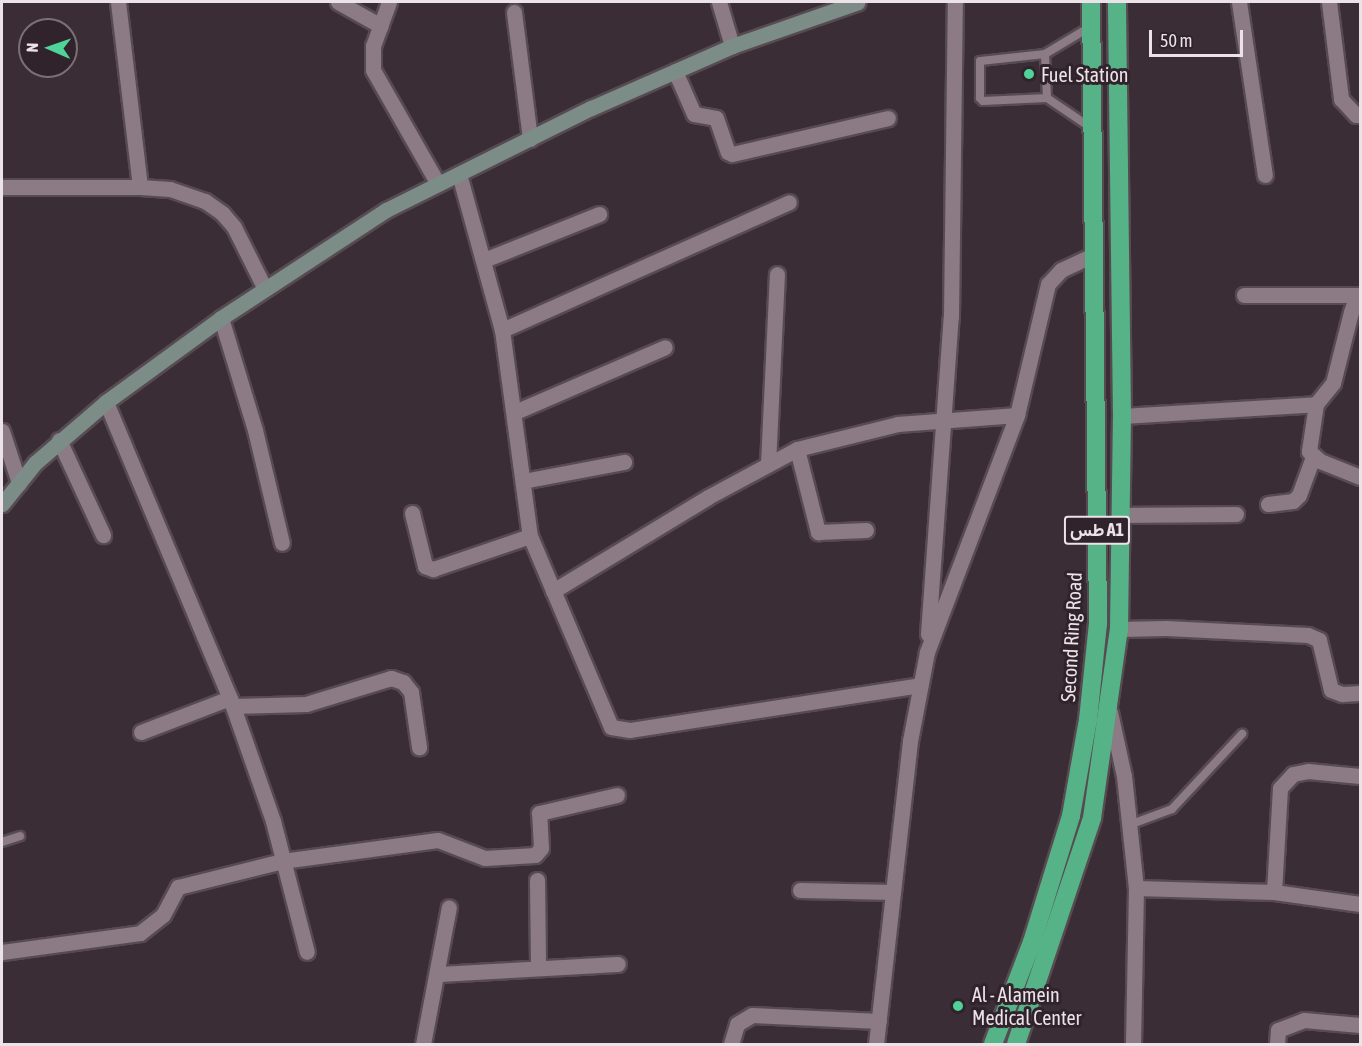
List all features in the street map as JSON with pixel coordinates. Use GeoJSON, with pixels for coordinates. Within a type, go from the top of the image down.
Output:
{"type":"FeatureCollection","features":[{"type":"Feature","properties":{"kind":"highway","name":"Second Ring Road"},"geometry":{"type":"LineString","coordinates":[[993,1044],[1050,886],[1071,816],[1088,720],[1098,624],[1091,256],[1090,127],[1093,25],[1091,2]]}},
{"type":"Feature","properties":{"kind":"highway","name":"طس A1"},"geometry":{"type":"LineString","coordinates":[[1016,1044],[1092,818],[1110,712],[1119,629],[1122,416],[1117,2]]}},
{"type":"Feature","properties":{"kind":"street"},"geometry":{"type":"LineString","coordinates":[[118,2],[140,187]]}},
{"type":"Feature","properties":{"kind":"street"},"geometry":{"type":"LineString","coordinates":[[338,2],[381,26]]}},
{"type":"Feature","properties":{"kind":"street"},"geometry":{"type":"LineString","coordinates":[[389,2],[373,46],[373,70],[438,184]]}},
{"type":"Feature","properties":{"kind":"street"},"geometry":{"type":"LineString","coordinates":[[719,2],[732,46]]}},
{"type":"Feature","properties":{"kind":"street"},"geometry":{"type":"LineString","coordinates":[[2,504],[59,440],[106,402],[221,318],[386,210],[675,71],[732,46],[851,2]]}},
{"type":"Feature","properties":{"kind":"street"},"geometry":{"type":"LineString","coordinates":[[876,1044],[910,741],[927,652],[951,317],[955,2]]}},
{"type":"Feature","properties":{"kind":"street"},"geometry":{"type":"LineString","coordinates":[[1239,2],[1265,174]]}},
{"type":"Feature","properties":{"kind":"street"},"geometry":{"type":"LineString","coordinates":[[1329,2],[1341,99],[1356,115],[1360,115]]}},
{"type":"Feature","properties":{"kind":"street"},"geometry":{"type":"LineString","coordinates":[[514,12],[530,139]]}},
{"type":"Feature","properties":{"kind":"street"},"geometry":{"type":"LineString","coordinates":[[675,71],[694,114],[716,118],[728,152],[732,154],[888,117]]}},
{"type":"Feature","properties":{"kind":"street"},"geometry":{"type":"LineString","coordinates":[[459,174],[502,330],[515,412],[530,536],[605,716],[618,730],[921,685]]}},
{"type":"Feature","properties":{"kind":"street"},"geometry":{"type":"LineString","coordinates":[[2,187],[170,189],[205,201],[222,213],[234,228],[265,289]]}},
{"type":"Feature","properties":{"kind":"street"},"geometry":{"type":"LineString","coordinates":[[502,330],[789,202]]}},
{"type":"Feature","properties":{"kind":"street"},"geometry":{"type":"LineString","coordinates":[[484,260],[599,214]]}},
{"type":"Feature","properties":{"kind":"street"},"geometry":{"type":"LineString","coordinates":[[927,652],[1017,416],[1047,284],[1061,270],[1091,256]]}},
{"type":"Feature","properties":{"kind":"street"},"geometry":{"type":"LineString","coordinates":[[768,464],[777,274]]}},
{"type":"Feature","properties":{"kind":"street"},"geometry":{"type":"LineString","coordinates":[[1244,295],[1359,295],[1333,383],[1316,404],[1309,443],[1313,457],[1299,495],[1293,501],[1268,504]]}},
{"type":"Feature","properties":{"kind":"street"},"geometry":{"type":"LineString","coordinates":[[221,318],[255,430],[282,543]]}},
{"type":"Feature","properties":{"kind":"street"},"geometry":{"type":"LineString","coordinates":[[515,412],[665,347]]}},
{"type":"Feature","properties":{"kind":"street"},"geometry":{"type":"LineString","coordinates":[[106,402],[231,702],[271,813],[307,952]]}},
{"type":"Feature","properties":{"kind":"street"},"geometry":{"type":"LineString","coordinates":[[1122,416],[1316,404]]}},
{"type":"Feature","properties":{"kind":"street"},"geometry":{"type":"LineString","coordinates":[[553,591],[768,464],[797,450],[898,424],[944,419],[1017,416]]}},
{"type":"Feature","properties":{"kind":"street"},"geometry":{"type":"LineString","coordinates":[[2,431],[19,483]]}},
{"type":"Feature","properties":{"kind":"street"},"geometry":{"type":"LineString","coordinates":[[59,440],[104,535]]}},
{"type":"Feature","properties":{"kind":"street"},"geometry":{"type":"LineString","coordinates":[[797,450],[818,532],[866,530]]}},
{"type":"Feature","properties":{"kind":"street"},"geometry":{"type":"LineString","coordinates":[[1313,457],[1360,477]]}},
{"type":"Feature","properties":{"kind":"street"},"geometry":{"type":"LineString","coordinates":[[523,481],[624,462]]}},
{"type":"Feature","properties":{"kind":"street"},"geometry":{"type":"LineString","coordinates":[[412,513],[425,566],[433,568],[530,536]]}},
{"type":"Feature","properties":{"kind":"street"},"geometry":{"type":"LineString","coordinates":[[1121,515],[1236,514]]}},
{"type":"Feature","properties":{"kind":"street"},"geometry":{"type":"LineString","coordinates":[[1119,629],[1166,628],[1308,635],[1319,640],[1327,686],[1336,693],[1360,693]]}},
{"type":"Feature","properties":{"kind":"street"},"geometry":{"type":"LineString","coordinates":[[141,732],[231,702],[306,704],[391,678],[403,682],[411,692],[419,747]]}},
{"type":"Feature","properties":{"kind":"street"},"geometry":{"type":"LineString","coordinates":[[1110,712],[1129,825],[1136,888],[1133,1044]]}},
{"type":"Feature","properties":{"kind":"street"},"geometry":{"type":"LineString","coordinates":[[1274,892],[1280,788],[1293,774],[1308,771],[1360,776]]}},
{"type":"Feature","properties":{"kind":"street"},"geometry":{"type":"LineString","coordinates":[[2,952],[140,933],[163,915],[178,887],[282,861],[438,840],[485,858],[535,855],[541,848],[539,813],[616,795]]}},
{"type":"Feature","properties":{"kind":"street"},"geometry":{"type":"LineString","coordinates":[[537,880],[538,967]]}},
{"type":"Feature","properties":{"kind":"street"},"geometry":{"type":"LineString","coordinates":[[1136,888],[1274,892],[1360,904]]}},
{"type":"Feature","properties":{"kind":"street"},"geometry":{"type":"LineString","coordinates":[[800,890],[893,892]]}},
{"type":"Feature","properties":{"kind":"street"},"geometry":{"type":"LineString","coordinates":[[423,1044],[449,907]]}},
{"type":"Feature","properties":{"kind":"street"},"geometry":{"type":"LineString","coordinates":[[438,974],[618,964]]}},
{"type":"Feature","properties":{"kind":"street"},"geometry":{"type":"LineString","coordinates":[[731,1044],[737,1024],[752,1015],[879,1021]]}},
{"type":"Feature","properties":{"kind":"street"},"geometry":{"type":"LineString","coordinates":[[1277,1044],[1278,1030],[1304,1020],[1360,1025]]}},
{"type":"Feature","properties":{"kind":"lane"},"geometry":{"type":"LineString","coordinates":[[1090,127],[1047,98],[983,101],[980,98],[981,61],[1045,54],[1093,25]]}},
{"type":"Feature","properties":{"kind":"lane"},"geometry":{"type":"LineString","coordinates":[[1045,54],[1047,98]]}},
{"type":"Feature","properties":{"kind":"lane"},"geometry":{"type":"LineString","coordinates":[[1129,825],[1172,809],[1242,734]]}},
{"type":"Feature","properties":{"kind":"lane"},"geometry":{"type":"LineString","coordinates":[[2,842],[20,836]]}},
{"type":"Feature","properties":{"kind":"place","name":"Fuel Station"},"geometry":{"type":"Point","coordinates":[1029,74]}},
{"type":"Feature","properties":{"kind":"place","name":"Al - Alamein Medical Center"},"geometry":{"type":"Point","coordinates":[958,1006]}}]}
